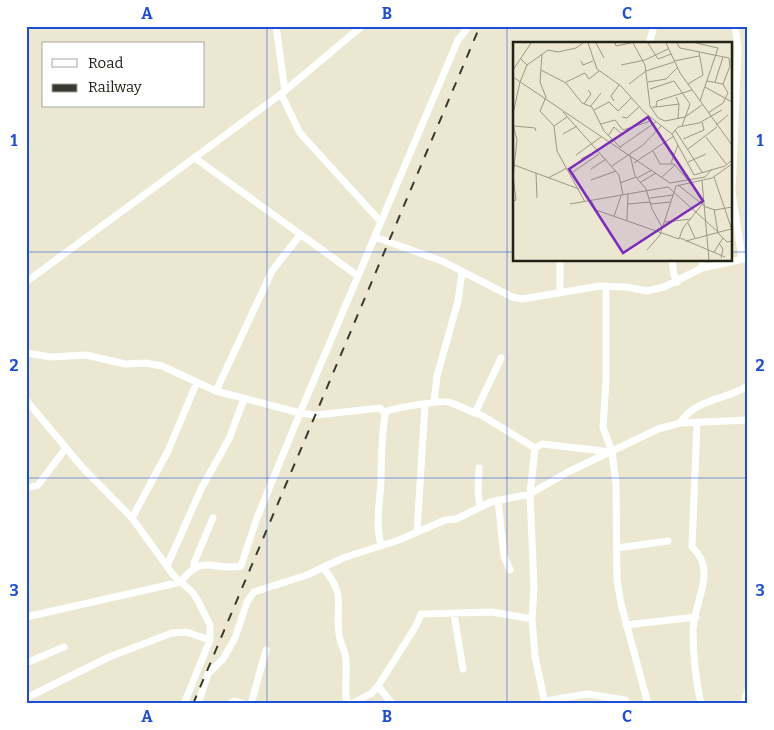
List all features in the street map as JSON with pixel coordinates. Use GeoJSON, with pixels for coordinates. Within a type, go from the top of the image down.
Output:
{"type":"FeatureCollection","features":[{"type":"Feature","properties":{"kind":"street"},"geometry":{"type":"LineString","coordinates":[[276,26],[283,92],[300,133],[381,222]]}},
{"type":"Feature","properties":{"kind":"street"},"geometry":{"type":"LineString","coordinates":[[26,282],[283,92],[362,26]]}},
{"type":"Feature","properties":{"kind":"street"},"geometry":{"type":"LineString","coordinates":[[26,617],[181,582],[194,568],[212,564],[232,568],[241,566],[257,518],[300,413],[458,40],[469,26]]}},
{"type":"Feature","properties":{"kind":"street"},"geometry":{"type":"LineString","coordinates":[[650,42],[654,26]]}},
{"type":"Feature","properties":{"kind":"street"},"geometry":{"type":"LineString","coordinates":[[732,260],[745,258],[732,192],[733,120],[738,56],[735,26]]}},
{"type":"Feature","properties":{"kind":"street"},"geometry":{"type":"LineString","coordinates":[[195,158],[358,276]]}},
{"type":"Feature","properties":{"kind":"street"},"geometry":{"type":"LineString","coordinates":[[216,391],[272,271],[300,235]]}},
{"type":"Feature","properties":{"kind":"street"},"geometry":{"type":"LineString","coordinates":[[376,237],[442,261],[512,297],[528,299],[606,286],[647,291],[677,282],[702,264],[724,261]]}},
{"type":"Feature","properties":{"kind":"street"},"geometry":{"type":"LineString","coordinates":[[560,261],[560,293]]}},
{"type":"Feature","properties":{"kind":"street"},"geometry":{"type":"LineString","coordinates":[[672,261],[677,282]]}},
{"type":"Feature","properties":{"kind":"street"},"geometry":{"type":"LineString","coordinates":[[434,402],[437,376],[458,301],[462,272]]}},
{"type":"Feature","properties":{"kind":"street"},"geometry":{"type":"LineString","coordinates":[[606,286],[607,368],[603,427],[612,452],[616,484],[616,580],[626,625],[648,704]]}},
{"type":"Feature","properties":{"kind":"street"},"geometry":{"type":"LineString","coordinates":[[26,353],[51,357],[86,355],[125,364],[145,363],[162,366],[216,391],[300,413],[316,415],[380,408],[385,414],[378,501],[378,539],[381,545]]}},
{"type":"Feature","properties":{"kind":"street"},"geometry":{"type":"LineString","coordinates":[[475,413],[501,358]]}},
{"type":"Feature","properties":{"kind":"street"},"geometry":{"type":"LineString","coordinates":[[132,518],[168,451],[198,382]]}},
{"type":"Feature","properties":{"kind":"street"},"geometry":{"type":"LineString","coordinates":[[680,423],[692,408],[732,394],[748,386]]}},
{"type":"Feature","properties":{"kind":"street"},"geometry":{"type":"LineString","coordinates":[[167,566],[202,487],[229,439],[244,399]]}},
{"type":"Feature","properties":{"kind":"street"},"geometry":{"type":"LineString","coordinates":[[26,400],[66,448],[132,518],[167,566],[198,601],[210,625],[210,640],[184,704]]}},
{"type":"Feature","properties":{"kind":"street"},"geometry":{"type":"LineString","coordinates":[[385,414],[393,409],[434,402],[449,402],[481,414],[535,448]]}},
{"type":"Feature","properties":{"kind":"street"},"geometry":{"type":"LineString","coordinates":[[417,531],[425,405]]}},
{"type":"Feature","properties":{"kind":"street"},"geometry":{"type":"LineString","coordinates":[[198,704],[208,674],[223,659],[236,638],[250,595],[259,590],[324,568],[343,558],[444,520],[456,519],[498,500],[530,494],[568,472],[658,429],[680,423],[748,420]]}},
{"type":"Feature","properties":{"kind":"street"},"geometry":{"type":"LineString","coordinates":[[697,423],[692,547],[703,559],[706,572],[693,629],[700,704]]}},
{"type":"Feature","properties":{"kind":"street"},"geometry":{"type":"LineString","coordinates":[[535,448],[542,444],[612,452]]}},
{"type":"Feature","properties":{"kind":"street"},"geometry":{"type":"LineString","coordinates":[[31,487],[38,485],[66,448]]}},
{"type":"Feature","properties":{"kind":"street"},"geometry":{"type":"LineString","coordinates":[[535,448],[530,494],[534,587],[532,619],[535,656],[545,702],[587,694],[625,700]]}},
{"type":"Feature","properties":{"kind":"street"},"geometry":{"type":"LineString","coordinates":[[479,468],[478,492],[480,507]]}},
{"type":"Feature","properties":{"kind":"street"},"geometry":{"type":"LineString","coordinates":[[498,500],[504,556],[510,570]]}},
{"type":"Feature","properties":{"kind":"street"},"geometry":{"type":"LineString","coordinates":[[194,568],[194,563],[213,518]]}},
{"type":"Feature","properties":{"kind":"street"},"geometry":{"type":"LineString","coordinates":[[617,548],[668,541]]}},
{"type":"Feature","properties":{"kind":"street"},"geometry":{"type":"LineString","coordinates":[[324,568],[334,580],[340,601],[339,637],[346,658],[344,692],[349,704],[372,693],[378,686],[416,626],[420,614],[492,612],[532,619]]}},
{"type":"Feature","properties":{"kind":"street"},"geometry":{"type":"LineString","coordinates":[[454,614],[463,669]]}},
{"type":"Feature","properties":{"kind":"street"},"geometry":{"type":"LineString","coordinates":[[626,625],[696,617]]}},
{"type":"Feature","properties":{"kind":"street"},"geometry":{"type":"LineString","coordinates":[[26,698],[109,657],[172,633],[186,632],[210,640]]}},
{"type":"Feature","properties":{"kind":"street"},"geometry":{"type":"LineString","coordinates":[[26,663],[64,647]]}},
{"type":"Feature","properties":{"kind":"street"},"geometry":{"type":"LineString","coordinates":[[251,704],[266,650]]}},
{"type":"Feature","properties":{"kind":"street"},"geometry":{"type":"LineString","coordinates":[[378,686],[392,704]]}},
{"type":"Feature","properties":{"kind":"street"},"geometry":{"type":"LineString","coordinates":[[744,704],[748,690]]}},
{"type":"Feature","properties":{"kind":"street"},"geometry":{"type":"LineString","coordinates":[[230,704],[234,702],[244,704]]}},
{"type":"Feature","properties":{"kind":"railway"},"geometry":{"type":"LineString","coordinates":[[193,704],[480,26]]}}]}
